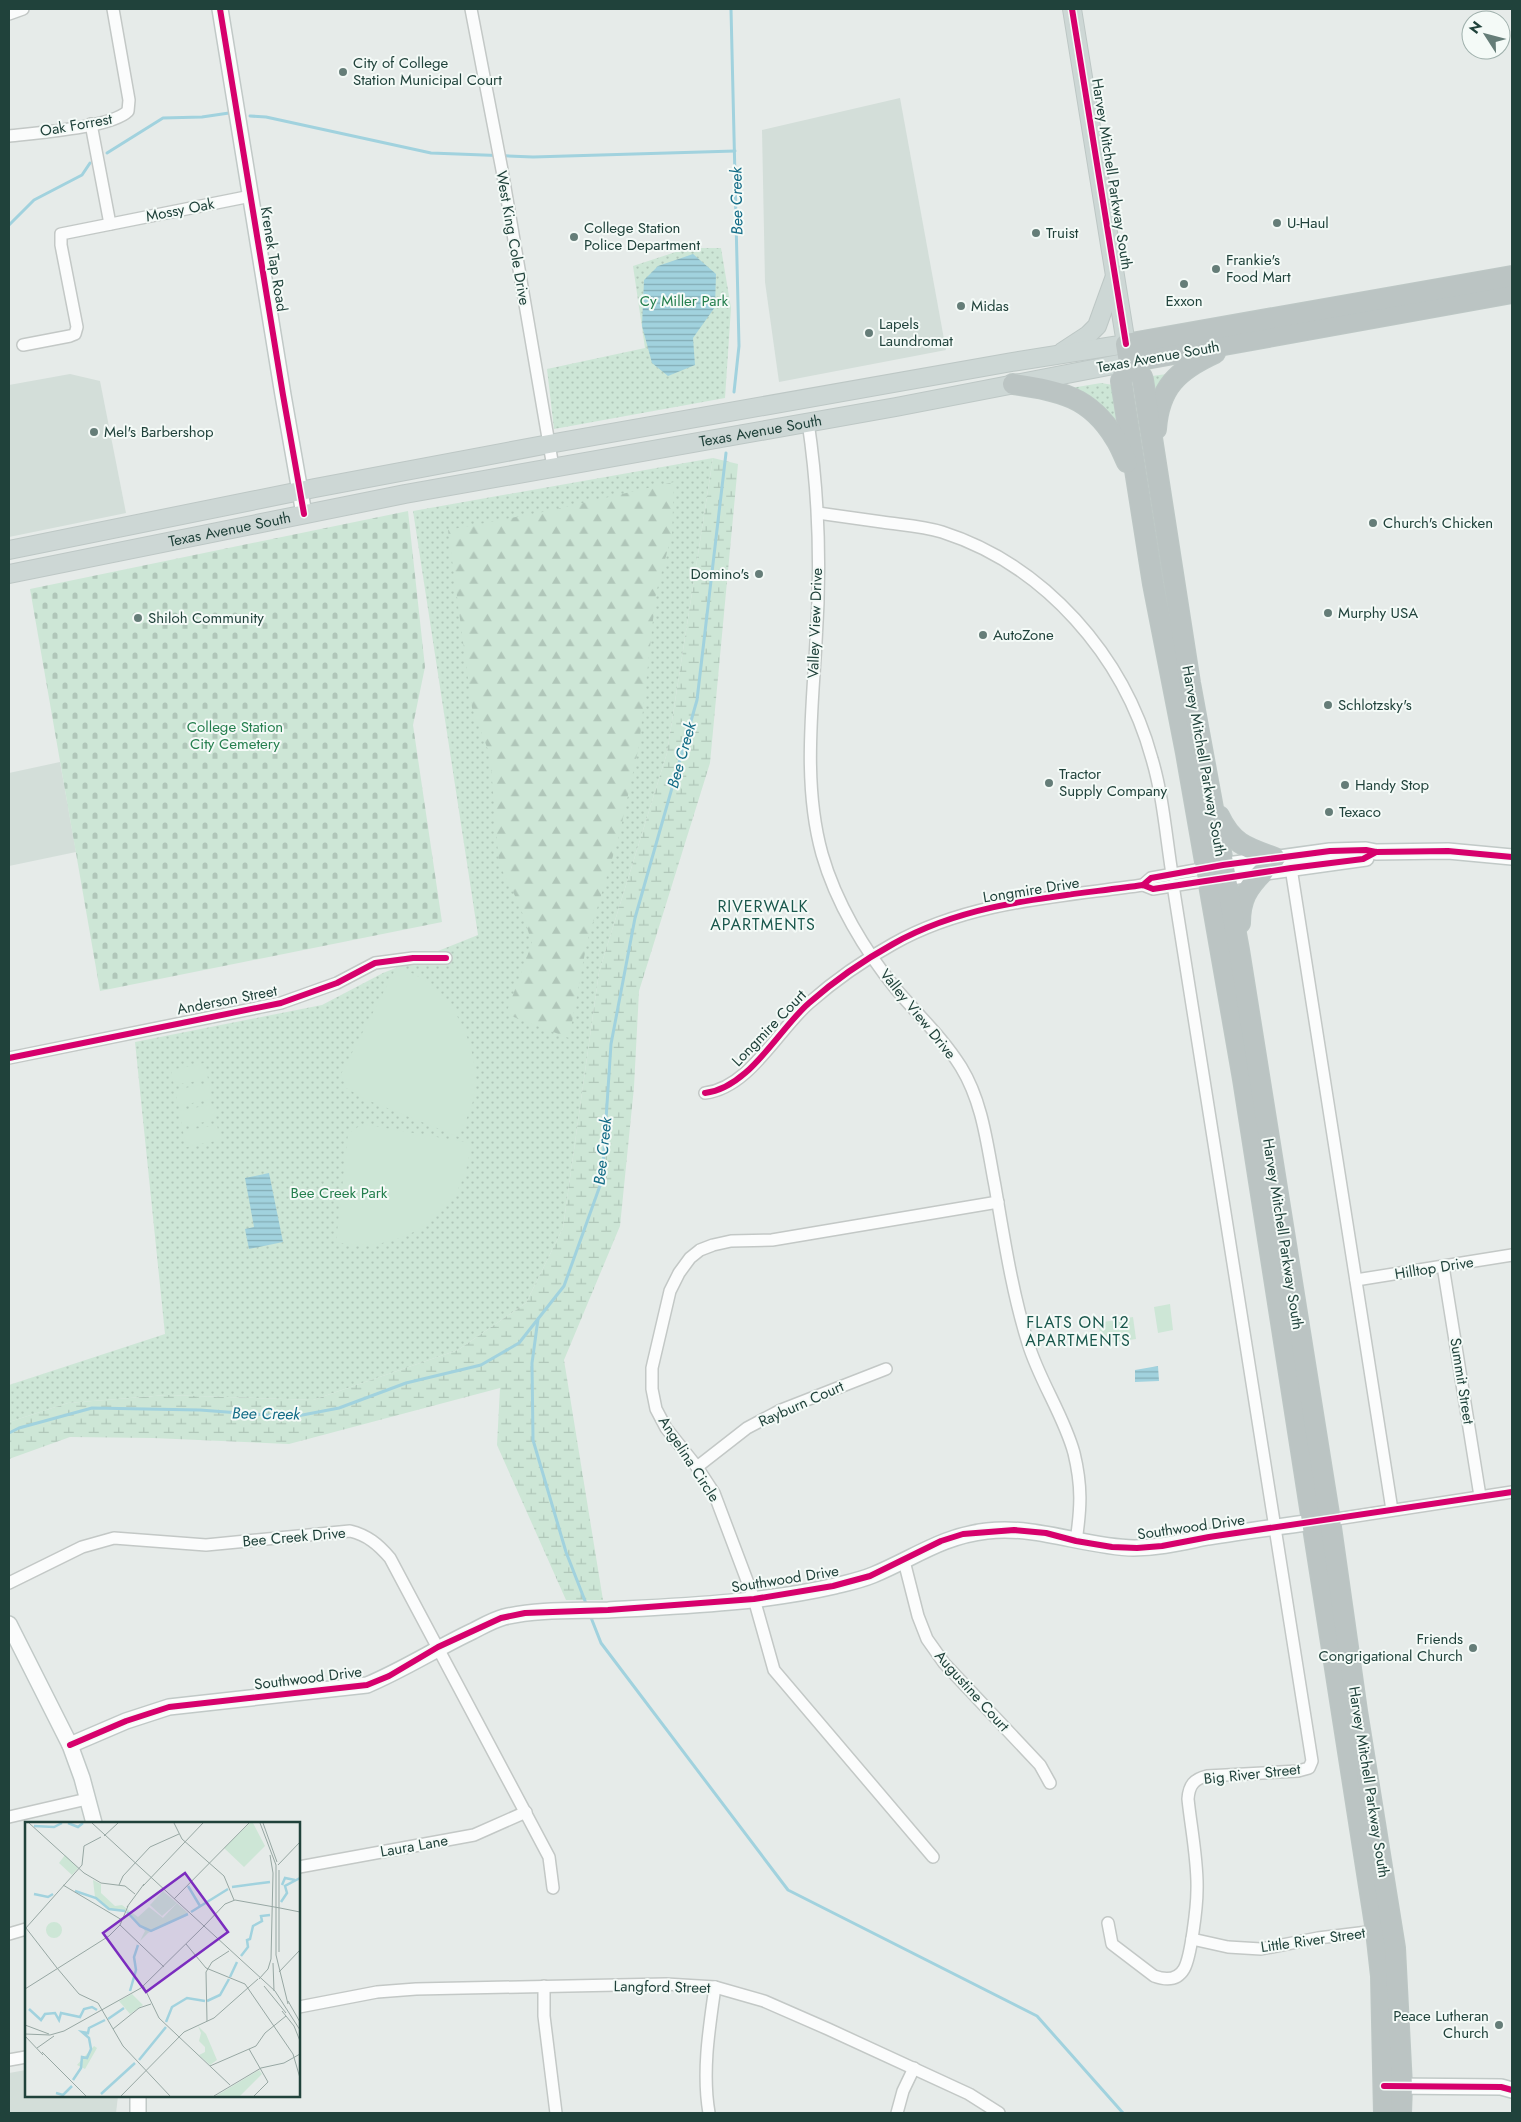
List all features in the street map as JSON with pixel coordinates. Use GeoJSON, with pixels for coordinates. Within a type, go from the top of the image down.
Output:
{"type":"FeatureCollection","features":[{"type":"Feature","properties":{"kind":"highway","name":"Texas Avenue South"},"geometry":{"type":"LineString","coordinates":[[1128,353],[1512,276]]}},
{"type":"Feature","properties":{"kind":"highway","name":"Texas Avenue South"},"geometry":{"type":"LineString","coordinates":[[1128,353],[1234,343],[1512,293]]}},
{"type":"Feature","properties":{"kind":"highway"},"geometry":{"type":"LineString","coordinates":[[1154,451],[1158,410],[1166,390],[1173,380],[1184,369],[1234,343]]}},
{"type":"Feature","properties":{"kind":"highway","name":"Harvey Mitchell Parkway South"},"geometry":{"type":"LineString","coordinates":[[1128,353],[1142,376],[1190,683],[1212,803],[1216,873],[1321,1521],[1357,1711],[1395,1948],[1393,2086],[1384,2113]]}},
{"type":"Feature","properties":{"kind":"highway","name":"Harvey Mitchell Parkway South"},"geometry":{"type":"LineString","coordinates":[[1128,353],[1121,381],[1152,584],[1216,873],[1238,950],[1321,1521],[1376,1931],[1393,2086],[1401,2113]]}},
{"type":"Feature","properties":{"kind":"highway"},"geometry":{"type":"LineString","coordinates":[[1013,384],[1054,390],[1068,395],[1087,406],[1109,428],[1136,480]]}},
{"type":"Feature","properties":{"kind":"highway"},"geometry":{"type":"LineString","coordinates":[[1212,803],[1230,836],[1276,866],[1251,884],[1242,901],[1238,950]]}},
{"type":"Feature","properties":{"kind":"main road","name":"Harvey Mitchell Parkway South"},"geometry":{"type":"LineString","coordinates":[[1072,9],[1128,353]]}},
{"type":"Feature","properties":{"kind":"main road"},"geometry":{"type":"LineString","coordinates":[[1054,356],[1084,338],[1097,326],[1115,274]]}},
{"type":"Feature","properties":{"kind":"main road","name":"Texas Avenue South"},"geometry":{"type":"LineString","coordinates":[[9,550],[300,491],[873,386],[1054,356],[1128,353]]}},
{"type":"Feature","properties":{"kind":"main road","name":"Texas Avenue South"},"geometry":{"type":"LineString","coordinates":[[9,574],[304,514],[1013,384],[1128,353]]}},
{"type":"Feature","properties":{"kind":"main road"},"geometry":{"type":"LineString","coordinates":[[808,422],[809,414],[818,408],[856,402],[873,386]]}},
{"type":"Feature","properties":{"kind":"main road"},"geometry":{"type":"LineString","coordinates":[[721,438],[735,425],[786,415],[800,400]]}},
{"type":"Feature","properties":{"kind":"street"},"geometry":{"type":"LineString","coordinates":[[9,14],[23,9]]}},
{"type":"Feature","properties":{"kind":"street","name":"Oak Forrest"},"geometry":{"type":"LineString","coordinates":[[9,136],[91,124],[122,117],[128,111],[128,100],[113,9]]}},
{"type":"Feature","properties":{"kind":"street","name":"Krenek Tap Road"},"geometry":{"type":"LineString","coordinates":[[220,9],[304,514]]}},
{"type":"Feature","properties":{"kind":"street","name":"West King Cole Drive"},"geometry":{"type":"LineString","coordinates":[[471,9],[502,170],[553,467]]}},
{"type":"Feature","properties":{"kind":"street"},"geometry":{"type":"LineString","coordinates":[[91,124],[110,224]]}},
{"type":"Feature","properties":{"kind":"street","name":"Mossy Oak"},"geometry":{"type":"LineString","coordinates":[[23,345],[70,336],[74,334],[77,327],[62,245],[62,234],[251,196]]}},
{"type":"Feature","properties":{"kind":"street","name":"Valley View Drive"},"geometry":{"type":"LineString","coordinates":[[808,422],[818,512],[818,612],[811,711],[811,771],[815,819],[823,856],[853,927],[872,957],[897,990],[945,1044],[961,1067],[976,1096],[984,1127],[1017,1301],[1028,1346],[1073,1450],[1080,1485],[1081,1508],[1076,1541]]}},
{"type":"Feature","properties":{"kind":"street"},"geometry":{"type":"LineString","coordinates":[[818,512],[911,525],[942,532],[990,553],[1015,567],[1039,585],[1069,614],[1103,653],[1136,710],[1154,766],[1276,1528]]}},
{"type":"Feature","properties":{"kind":"street","name":"Longmire Drive"},"geometry":{"type":"LineString","coordinates":[[872,957],[894,943],[936,923],[964,914],[996,906],[1143,885],[1152,878],[1172,880],[1276,866],[1330,852],[1366,850],[1376,852],[1448,851],[1512,857]]}},
{"type":"Feature","properties":{"kind":"street"},"geometry":{"type":"LineString","coordinates":[[1276,866],[1356,1280],[1392,1510]]}},
{"type":"Feature","properties":{"kind":"street","name":"Longmire Court"},"geometry":{"type":"LineString","coordinates":[[705,1093],[718,1091],[746,1072],[808,1004],[872,957]]}},
{"type":"Feature","properties":{"kind":"street","name":"Anderson Street"},"geometry":{"type":"LineString","coordinates":[[9,1058],[281,1003],[337,983],[374,963],[413,958],[446,958]]}},
{"type":"Feature","properties":{"kind":"street","name":"Angelina Circle"},"geometry":{"type":"LineString","coordinates":[[932,1857],[774,1670],[754,1599],[714,1492],[666,1428],[656,1409],[652,1389],[652,1368],[670,1291],[678,1273],[690,1258],[700,1250],[713,1244],[731,1241],[772,1240],[998,1202]]}},
{"type":"Feature","properties":{"kind":"street","name":"Hilltop Drive"},"geometry":{"type":"LineString","coordinates":[[1356,1280],[1512,1255]]}},
{"type":"Feature","properties":{"kind":"street","name":"Summit Street"},"geometry":{"type":"LineString","coordinates":[[1443,1266],[1480,1496]]}},
{"type":"Feature","properties":{"kind":"street","name":"Rayburn Court"},"geometry":{"type":"LineString","coordinates":[[697,1467],[747,1428],[781,1410],[886,1370]]}},
{"type":"Feature","properties":{"kind":"street","name":"Southwood Drive"},"geometry":{"type":"LineString","coordinates":[[70,1745],[126,1721],[169,1707],[366,1685],[389,1676],[438,1647],[501,1618],[525,1613],[608,1610],[754,1599],[832,1586],[870,1576],[904,1561],[941,1541],[963,1534],[990,1530],[1014,1530],[1038,1532],[1112,1547],[1162,1546],[1512,1492]]}},
{"type":"Feature","properties":{"kind":"street","name":"Big River Street"},"geometry":{"type":"LineString","coordinates":[[1108,1923],[1112,1944],[1154,1976],[1162,1979],[1171,1979],[1178,1976],[1184,1969],[1192,1939],[1197,1890],[1188,1799],[1188,1791],[1192,1783],[1199,1778],[1208,1776],[1298,1771],[1309,1768],[1312,1762],[1276,1528]]}},
{"type":"Feature","properties":{"kind":"street","name":"Bee Creek Drive"},"geometry":{"type":"LineString","coordinates":[[9,1583],[82,1547],[114,1538],[206,1545],[350,1532],[370,1539],[380,1546],[390,1558],[526,1812],[549,1857],[553,1888]]}},
{"type":"Feature","properties":{"kind":"street","name":"Augustine Court"},"geometry":{"type":"LineString","coordinates":[[904,1561],[918,1616],[927,1639],[944,1663],[1040,1765],[1050,1783]]}},
{"type":"Feature","properties":{"kind":"street"},"geometry":{"type":"LineString","coordinates":[[9,1624],[15,1650],[70,1745],[94,1822]]}},
{"type":"Feature","properties":{"kind":"street"},"geometry":{"type":"LineString","coordinates":[[9,1816],[87,1799]]}},
{"type":"Feature","properties":{"kind":"street","name":"Laura Lane"},"geometry":{"type":"LineString","coordinates":[[300,1866],[474,1835],[526,1812]]}},
{"type":"Feature","properties":{"kind":"street"},"geometry":{"type":"LineString","coordinates":[[9,1934],[25,1929]]}},
{"type":"Feature","properties":{"kind":"street","name":"Little River Street"},"geometry":{"type":"LineString","coordinates":[[1192,1939],[1228,1947],[1261,1949],[1376,1931]]}},
{"type":"Feature","properties":{"kind":"street","name":"Langford Street"},"geometry":{"type":"LineString","coordinates":[[300,2007],[377,1992],[406,1990],[666,1984],[715,1987],[764,2001],[969,2094],[999,2113]]}},
{"type":"Feature","properties":{"kind":"street"},"geometry":{"type":"LineString","coordinates":[[544,1986],[544,2016],[556,2113]]}},
{"type":"Feature","properties":{"kind":"street"},"geometry":{"type":"LineString","coordinates":[[709,2113],[706,2060],[715,1987]]}},
{"type":"Feature","properties":{"kind":"street"},"geometry":{"type":"LineString","coordinates":[[9,2060],[25,2057]]}},
{"type":"Feature","properties":{"kind":"street"},"geometry":{"type":"LineString","coordinates":[[897,2113],[903,2091],[914,2068]]}},
{"type":"Feature","properties":{"kind":"street"},"geometry":{"type":"LineString","coordinates":[[1393,2086],[1501,2088],[1512,2090]]}},
{"type":"Feature","properties":{"kind":"street"},"geometry":{"type":"LineString","coordinates":[[138,2097],[138,2113]]}},
{"type":"Feature","properties":{"kind":"shaded area"},"geometry":{"type":"Polygon","coordinates":[[[900,98],[946,350],[779,382],[765,282],[762,130],[900,98]]]}},
{"type":"Feature","properties":{"kind":"shaded area"},"geometry":{"type":"Polygon","coordinates":[[[70,374],[100,381],[126,513],[9,537],[9,385],[70,374]]]}},
{"type":"Feature","properties":{"kind":"shaded area"},"geometry":{"type":"Polygon","coordinates":[[[60,762],[76,852],[9,866],[9,773],[60,762]]]}},
{"type":"Feature","properties":{"kind":"shaded area"},"geometry":{"type":"Polygon","coordinates":[[[25,2070],[25,2097],[118,2097],[116,2113],[9,2113],[9,2073],[25,2070]]]}},
{"type":"Feature","properties":{"kind":"green space","name":"Cy Miller Park"},"geometry":{"type":"Polygon","coordinates":[[[688,248],[721,248],[731,308],[725,398],[554,429],[547,369],[645,348],[633,266],[688,248]]]}},
{"type":"Feature","properties":{"kind":"green space"},"geometry":{"type":"Polygon","coordinates":[[[1167,374],[1155,404],[1152,376],[1167,374]]]}},
{"type":"Feature","properties":{"kind":"green space"},"geometry":{"type":"Polygon","coordinates":[[[1101,383],[1113,385],[1122,437],[1071,388],[1101,383]]]}},
{"type":"Feature","properties":{"kind":"green space","name":"Bee Creek Park"},"geometry":{"type":"Polygon","coordinates":[[[713,458],[667,753],[599,972],[563,1228],[526,1303],[458,1350],[313,1400],[167,1395],[68,1403],[9,1422],[9,1385],[165,1334],[135,1042],[322,1005],[383,973],[478,935],[413,511],[713,458]]]}},
{"type":"Feature","properties":{"kind":"green space"},"geometry":{"type":"Polygon","coordinates":[[[713,458],[738,464],[710,763],[639,991],[634,1087],[620,1226],[564,1360],[603,1600],[566,1600],[497,1445],[500,1388],[289,1444],[153,1438],[70,1437],[9,1459],[9,1422],[68,1403],[167,1395],[313,1400],[458,1350],[526,1303],[563,1228],[599,972],[667,753],[713,458]]]}},
{"type":"Feature","properties":{"kind":"green space"},"geometry":{"type":"Polygon","coordinates":[[[674,482],[672,534],[656,593],[639,746],[619,836],[587,942],[569,1038],[506,1014],[532,943],[520,906],[499,864],[490,755],[472,708],[448,530],[548,511],[674,482]]]}},
{"type":"Feature","properties":{"kind":"green space","name":"College Station City Cemetery"},"geometry":{"type":"Polygon","coordinates":[[[408,511],[425,667],[413,725],[442,922],[100,991],[30,589],[408,511]]]}},
{"type":"Feature","properties":{"kind":"green space"},"geometry":{"type":"Polygon","coordinates":[[[397,966],[412,973],[436,989],[455,1012],[468,1040],[473,1056],[475,1086],[472,1105],[459,1137],[367,1100],[346,1088],[341,1074],[397,966]]]}},
{"type":"Feature","properties":{"kind":"green space"},"geometry":{"type":"Polygon","coordinates":[[[205,1063],[208,1079],[174,1085],[171,1070],[205,1063]]]}},
{"type":"Feature","properties":{"kind":"green space"},"geometry":{"type":"Polygon","coordinates":[[[209,1083],[212,1099],[178,1106],[175,1090],[209,1083]]]}},
{"type":"Feature","properties":{"kind":"green space"},"geometry":{"type":"Polygon","coordinates":[[[213,1104],[216,1120],[182,1126],[179,1111],[213,1104]]]}},
{"type":"Feature","properties":{"kind":"green space"},"geometry":{"type":"Polygon","coordinates":[[[362,1124],[471,1143],[466,1170],[455,1194],[445,1208],[432,1220],[403,1237],[370,1245],[353,1245],[336,1242],[348,1134],[362,1124]]]}},
{"type":"Feature","properties":{"kind":"green space"},"geometry":{"type":"Polygon","coordinates":[[[217,1125],[220,1140],[186,1147],[183,1131],[217,1125]]]}},
{"type":"Feature","properties":{"kind":"green space"},"geometry":{"type":"Polygon","coordinates":[[[1170,1304],[1173,1330],[1158,1333],[1154,1307],[1170,1304]]]}},
{"type":"Feature","properties":{"kind":"green space"},"geometry":{"type":"Polygon","coordinates":[[[1133,1317],[1136,1339],[1102,1344],[1098,1323],[1133,1317]]]}},
{"type":"Feature","properties":{"kind":"water"},"geometry":{"type":"Polygon","coordinates":[[[693,254],[716,274],[715,307],[693,338],[695,365],[668,376],[652,363],[642,326],[644,280],[658,266],[693,254]]]}},
{"type":"Feature","properties":{"kind":"water"},"geometry":{"type":"Polygon","coordinates":[[[269,1173],[283,1242],[249,1249],[245,1229],[254,1227],[245,1178],[269,1173]]]}},
{"type":"Feature","properties":{"kind":"water"},"geometry":{"type":"Polygon","coordinates":[[[1158,1366],[1159,1381],[1135,1382],[1135,1370],[1158,1366]]]}},
{"type":"Feature","properties":{"kind":"waterway","name":"Bee Creek"},"geometry":{"type":"LineString","coordinates":[[731,9],[739,346],[734,392]]}},
{"type":"Feature","properties":{"kind":"waterway"},"geometry":{"type":"LineString","coordinates":[[107,153],[163,118],[202,117],[229,113]]}},
{"type":"Feature","properties":{"kind":"waterway"},"geometry":{"type":"LineString","coordinates":[[250,116],[266,117],[431,153],[533,157],[735,151]]}},
{"type":"Feature","properties":{"kind":"waterway"},"geometry":{"type":"LineString","coordinates":[[9,225],[34,200],[82,175],[90,163]]}},
{"type":"Feature","properties":{"kind":"waterway","name":"Bee Creek"},"geometry":{"type":"LineString","coordinates":[[9,1433],[19,1428],[92,1408],[200,1410],[292,1417],[339,1408],[406,1383],[481,1365],[519,1343],[564,1286],[602,1180],[611,1044],[635,918],[697,700],[726,453]]}},
{"type":"Feature","properties":{"kind":"waterway"},"geometry":{"type":"LineString","coordinates":[[538,1319],[532,1363],[533,1440],[566,1552],[587,1606]]}},
{"type":"Feature","properties":{"kind":"waterway"},"geometry":{"type":"LineString","coordinates":[[590,1615],[601,1643],[788,1890],[1037,2016],[1123,2113]]}},
{"type":"Feature","properties":{"kind":"cycle path"},"geometry":{"type":"LineString","coordinates":[[220,9],[304,514]]}},
{"type":"Feature","properties":{"kind":"cycle path"},"geometry":{"type":"LineString","coordinates":[[1072,9],[1126,344]]}},
{"type":"Feature","properties":{"kind":"cycle path"},"geometry":{"type":"LineString","coordinates":[[1143,885],[1151,878],[1223,865],[1330,851],[1448,851],[1512,857]]}},
{"type":"Feature","properties":{"kind":"cycle path"},"geometry":{"type":"LineString","coordinates":[[705,1093],[721,1089],[735,1081],[762,1056],[797,1014],[850,971],[893,944],[952,918],[1015,903],[1047,898],[1143,885],[1153,889],[1363,859],[1376,852]]}},
{"type":"Feature","properties":{"kind":"cycle path"},"geometry":{"type":"LineString","coordinates":[[9,1058],[281,1003],[337,983],[375,963],[413,958],[446,958]]}},
{"type":"Feature","properties":{"kind":"cycle path"},"geometry":{"type":"LineString","coordinates":[[70,1745],[126,1721],[169,1707],[367,1685],[389,1676],[438,1647],[501,1618],[525,1613],[608,1610],[754,1599],[833,1586],[870,1576],[941,1541],[963,1534],[1014,1530],[1046,1533],[1076,1541],[1112,1547],[1137,1548],[1162,1546],[1209,1537],[1512,1492]]}},
{"type":"Feature","properties":{"kind":"cycle path"},"geometry":{"type":"LineString","coordinates":[[1384,2086],[1501,2087],[1512,2090]]}},
{"type":"Feature","properties":{"kind":"place","name":"City of College Station Municipal Court"},"geometry":{"type":"Point","coordinates":[343,72]}},
{"type":"Feature","properties":{"kind":"place","name":"U-Haul"},"geometry":{"type":"Point","coordinates":[1277,223]}},
{"type":"Feature","properties":{"kind":"place","name":"Truist"},"geometry":{"type":"Point","coordinates":[1036,233]}},
{"type":"Feature","properties":{"kind":"place","name":"College Station Police Department"},"geometry":{"type":"Point","coordinates":[574,237]}},
{"type":"Feature","properties":{"kind":"place","name":"Frankie's Food Mart"},"geometry":{"type":"Point","coordinates":[1216,269]}},
{"type":"Feature","properties":{"kind":"place","name":"Exxon"},"geometry":{"type":"Point","coordinates":[1184,284]}},
{"type":"Feature","properties":{"kind":"place","name":"Midas"},"geometry":{"type":"Point","coordinates":[961,306]}},
{"type":"Feature","properties":{"kind":"place","name":"Lapels Laundromat"},"geometry":{"type":"Point","coordinates":[869,333]}},
{"type":"Feature","properties":{"kind":"place","name":"Mel's Barbershop"},"geometry":{"type":"Point","coordinates":[94,432]}},
{"type":"Feature","properties":{"kind":"place","name":"Church's Chicken"},"geometry":{"type":"Point","coordinates":[1373,523]}},
{"type":"Feature","properties":{"kind":"place","name":"Domino's"},"geometry":{"type":"Point","coordinates":[759,574]}},
{"type":"Feature","properties":{"kind":"place","name":"Murphy USA"},"geometry":{"type":"Point","coordinates":[1328,613]}},
{"type":"Feature","properties":{"kind":"place","name":"Shiloh Community"},"geometry":{"type":"Point","coordinates":[138,618]}},
{"type":"Feature","properties":{"kind":"place","name":"AutoZone"},"geometry":{"type":"Point","coordinates":[983,635]}},
{"type":"Feature","properties":{"kind":"place","name":"Schlotzsky's"},"geometry":{"type":"Point","coordinates":[1328,705]}},
{"type":"Feature","properties":{"kind":"place","name":"Tractor Supply Company"},"geometry":{"type":"Point","coordinates":[1049,783]}},
{"type":"Feature","properties":{"kind":"place","name":"Handy Stop"},"geometry":{"type":"Point","coordinates":[1345,785]}},
{"type":"Feature","properties":{"kind":"place","name":"Texaco"},"geometry":{"type":"Point","coordinates":[1329,812]}},
{"type":"Feature","properties":{"kind":"place","name":"Friends Congrigational Church"},"geometry":{"type":"Point","coordinates":[1473,1648]}},
{"type":"Feature","properties":{"kind":"place","name":"Peace Lutheran Church"},"geometry":{"type":"Point","coordinates":[1499,2025]}},
{"type":"Feature","properties":{"kind":"district","name":"RIVERWALK APARTMENTS"},"geometry":{"type":"Point","coordinates":[763,915]}},
{"type":"Feature","properties":{"kind":"district","name":"FLATS ON 12 APARTMENTS"},"geometry":{"type":"Point","coordinates":[1078,1331]}}]}
